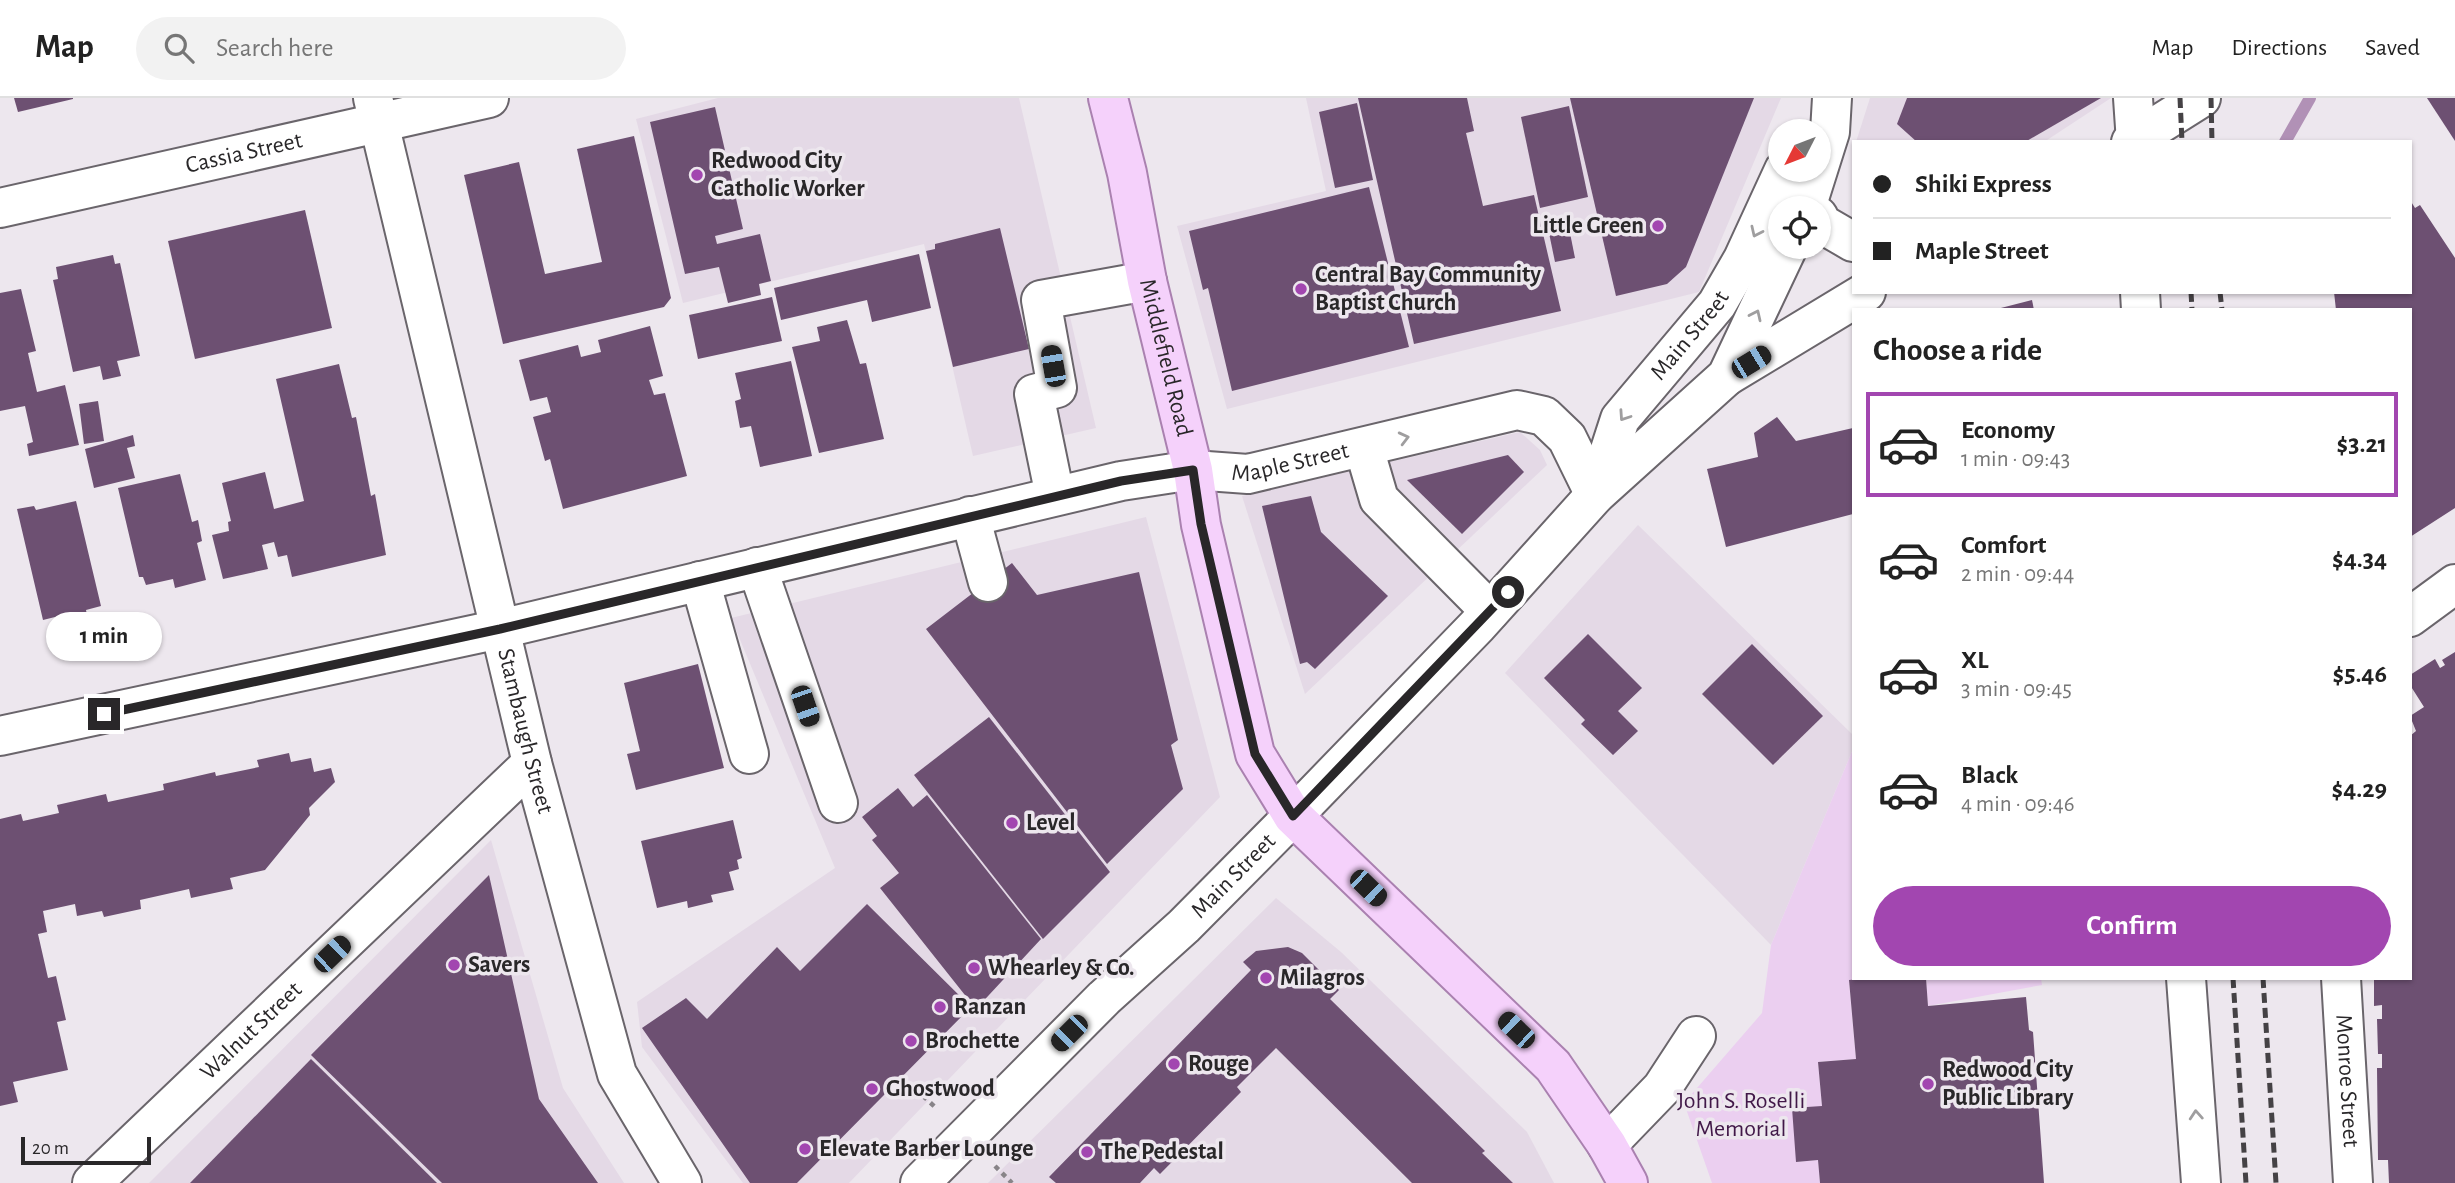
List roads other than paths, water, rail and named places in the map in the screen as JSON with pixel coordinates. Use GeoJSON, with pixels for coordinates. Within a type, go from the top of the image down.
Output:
{"type":"FeatureCollection","features":[{"type":"Feature","properties":{"kind":"main road","name":"Middlefield Road"},"geometry":{"type":"LineString","coordinates":[[1108,98],[1127,173],[1147,281],[1193,470],[1201,524],[1255,754],[1293,816],[1553,1066],[1607,1145],[1628,1183]]}},
{"type":"Feature","properties":{"kind":"street","name":"Cassia Street"},"geometry":{"type":"LineString","coordinates":[[0,208],[376,111],[489,98]]}},
{"type":"Feature","properties":{"kind":"street"},"geometry":{"type":"LineString","coordinates":[[1810,119],[1824,98]]}},
{"type":"Feature","properties":{"kind":"street"},"geometry":{"type":"LineString","coordinates":[[1815,196],[1830,132],[1832,98]]}},
{"type":"Feature","properties":{"kind":"street"},"geometry":{"type":"LineString","coordinates":[[2133,98],[2134,140]]}},
{"type":"Feature","properties":{"kind":"street"},"geometry":{"type":"LineString","coordinates":[[2136,140],[2201,98]]}},
{"type":"Feature","properties":{"kind":"street","name":"Stambaugh Street"},"geometry":{"type":"LineString","coordinates":[[376,111],[532,762],[617,1074],[682,1183]]}},
{"type":"Feature","properties":{"kind":"street","name":"Main Street"},"geometry":{"type":"LineString","coordinates":[[1595,495],[1619,419],[1717,304],[1743,259],[1778,182]]}},
{"type":"Feature","properties":{"kind":"street"},"geometry":{"type":"LineString","coordinates":[[1831,229],[1852,241]]}},
{"type":"Feature","properties":{"kind":"street","name":"Main Street"},"geometry":{"type":"LineString","coordinates":[[920,1183],[1104,998],[1184,926],[1293,816],[1490,611],[1595,495],[1727,376],[1782,259]]}},
{"type":"Feature","properties":{"kind":"street"},"geometry":{"type":"LineString","coordinates":[[1055,496],[1034,394],[1057,388],[1041,300],[1147,281]]}},
{"type":"Feature","properties":{"kind":"street"},"geometry":{"type":"LineString","coordinates":[[1727,376],[1863,294]]}},
{"type":"Feature","properties":{"kind":"street","name":"Maple Street"},"geometry":{"type":"LineString","coordinates":[[0,736],[500,629],[1055,496],[1193,470],[1248,474],[1517,410],[1544,416],[1567,438],[1595,495]]}},
{"type":"Feature","properties":{"kind":"street"},"geometry":{"type":"LineString","coordinates":[[1364,448],[1379,499],[1490,611]]}},
{"type":"Feature","properties":{"kind":"street"},"geometry":{"type":"LineString","coordinates":[[970,516],[988,582]]}},
{"type":"Feature","properties":{"kind":"street"},"geometry":{"type":"LineString","coordinates":[[757,567],[838,803]]}},
{"type":"Feature","properties":{"kind":"street"},"geometry":{"type":"LineString","coordinates":[[700,581],[749,754]]}},
{"type":"Feature","properties":{"kind":"street"},"geometry":{"type":"LineString","coordinates":[[2412,616],[2455,584]]}},
{"type":"Feature","properties":{"kind":"street","name":"Walnut Street"},"geometry":{"type":"LineString","coordinates":[[92,1183],[532,762]]}},
{"type":"Feature","properties":{"kind":"street"},"geometry":{"type":"LineString","coordinates":[[2186,980],[2202,1183]]}},
{"type":"Feature","properties":{"kind":"street","name":"Monroe Street"},"geometry":{"type":"LineString","coordinates":[[2341,980],[2353,1183]]}},
{"type":"Feature","properties":{"kind":"street"},"geometry":{"type":"LineString","coordinates":[[1607,1145],[1662,1088],[1696,1036]]}},
{"type":"Feature","properties":{"kind":"waterway"},"geometry":{"type":"LineString","coordinates":[[2286,140],[2310,98]]}},
{"type":"Feature","properties":{"kind":"railway"},"geometry":{"type":"LineString","coordinates":[[2180,98],[2182,140]]}},
{"type":"Feature","properties":{"kind":"railway"},"geometry":{"type":"LineString","coordinates":[[2211,98],[2212,140]]}},
{"type":"Feature","properties":{"kind":"railway"},"geometry":{"type":"LineString","coordinates":[[2191,294],[2192,308]]}},
{"type":"Feature","properties":{"kind":"railway"},"geometry":{"type":"LineString","coordinates":[[2220,294],[2222,308]]}},
{"type":"Feature","properties":{"kind":"railway"},"geometry":{"type":"LineString","coordinates":[[2233,980],[2246,1183]]}},
{"type":"Feature","properties":{"kind":"railway"},"geometry":{"type":"LineString","coordinates":[[2263,980],[2276,1183]]}},
{"type":"Feature","properties":{"kind":"place","name":"Redwood City Catholic Worker"},"geometry":{"type":"Point","coordinates":[697,175]}},
{"type":"Feature","properties":{"kind":"place","name":"Little Green"},"geometry":{"type":"Point","coordinates":[1658,226]}},
{"type":"Feature","properties":{"kind":"place","name":"Central Bay Community Baptist Church"},"geometry":{"type":"Point","coordinates":[1301,289]}},
{"type":"Feature","properties":{"kind":"place","name":"Level"},"geometry":{"type":"Point","coordinates":[1012,823]}},
{"type":"Feature","properties":{"kind":"place","name":"Savers"},"geometry":{"type":"Point","coordinates":[454,965]}},
{"type":"Feature","properties":{"kind":"place","name":"Whearley & Co."},"geometry":{"type":"Point","coordinates":[974,968]}},
{"type":"Feature","properties":{"kind":"place","name":"Milagros"},"geometry":{"type":"Point","coordinates":[1266,978]}},
{"type":"Feature","properties":{"kind":"place","name":"Ranzan"},"geometry":{"type":"Point","coordinates":[940,1007]}},
{"type":"Feature","properties":{"kind":"place","name":"Brochette"},"geometry":{"type":"Point","coordinates":[911,1041]}},
{"type":"Feature","properties":{"kind":"place","name":"Rouge"},"geometry":{"type":"Point","coordinates":[1174,1064]}},
{"type":"Feature","properties":{"kind":"place","name":"Redwood City Public Library"},"geometry":{"type":"Point","coordinates":[1928,1084]}},
{"type":"Feature","properties":{"kind":"place","name":"Ghostwood"},"geometry":{"type":"Point","coordinates":[872,1089]}},
{"type":"Feature","properties":{"kind":"place","name":"Elevate Barber Lounge"},"geometry":{"type":"Point","coordinates":[805,1149]}},
{"type":"Feature","properties":{"kind":"place","name":"The Pedestal"},"geometry":{"type":"Point","coordinates":[1087,1152]}},
{"type":"Feature","properties":{"kind":"park label","name":"John S. Roselli Memorial"},"geometry":{"type":"Point","coordinates":[1741,1115]}}]}
